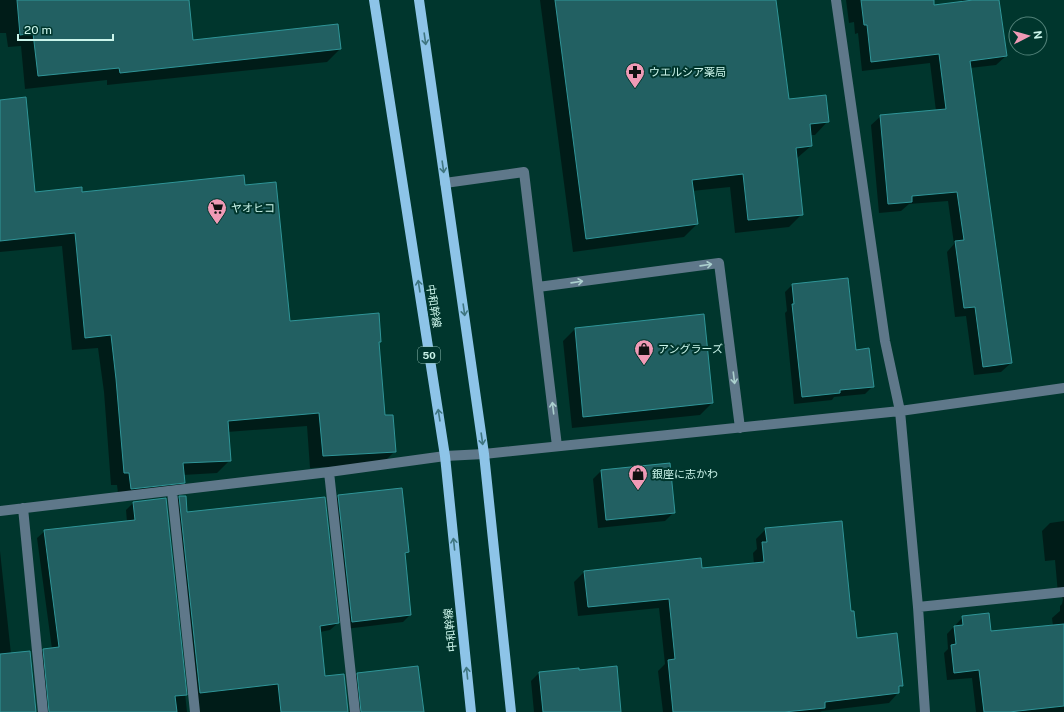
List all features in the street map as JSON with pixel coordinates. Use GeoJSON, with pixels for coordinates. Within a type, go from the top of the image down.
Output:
{"type":"FeatureCollection","features":[{"type":"Feature","properties":{"kind":"main road","name":"中和幹線"},"geometry":{"type":"LineString","coordinates":[[374,0],[445,456],[470,712]]}},
{"type":"Feature","properties":{"kind":"main road"},"geometry":{"type":"LineString","coordinates":[[419,0],[484,454],[511,712]]}},
{"type":"Feature","properties":{"kind":"street"},"geometry":{"type":"LineString","coordinates":[[836,0],[885,341],[900,411],[918,607],[925,712]]}},
{"type":"Feature","properties":{"kind":"street"},"geometry":{"type":"LineString","coordinates":[[445,183],[524,172],[558,446]]}},
{"type":"Feature","properties":{"kind":"street"},"geometry":{"type":"LineString","coordinates":[[538,287],[719,263],[740,428]]}},
{"type":"Feature","properties":{"kind":"street"},"geometry":{"type":"LineString","coordinates":[[0,511],[329,472],[445,456],[484,454],[900,411],[1064,388]]}},
{"type":"Feature","properties":{"kind":"street"},"geometry":{"type":"LineString","coordinates":[[329,472],[354,712]]}},
{"type":"Feature","properties":{"kind":"street"},"geometry":{"type":"LineString","coordinates":[[172,491],[195,712]]}},
{"type":"Feature","properties":{"kind":"street"},"geometry":{"type":"LineString","coordinates":[[23,508],[43,712]]}},
{"type":"Feature","properties":{"kind":"street"},"geometry":{"type":"LineString","coordinates":[[918,607],[1064,592]]}},
{"type":"Feature","properties":{"kind":"building"},"geometry":{"type":"Polygon","coordinates":[[[17,0],[189,0],[193,40],[338,24],[341,49],[120,73],[119,68],[38,76],[33,33],[20,35],[17,0]]]}},
{"type":"Feature","properties":{"kind":"building","name":"ウエルシア薬局"},"geometry":{"type":"Polygon","coordinates":[[[555,0],[776,0],[789,99],[826,95],[829,122],[810,124],[812,146],[796,148],[803,215],[748,220],[743,174],[692,180],[698,224],[586,239],[555,0]]]}},
{"type":"Feature","properties":{"kind":"building"},"geometry":{"type":"Polygon","coordinates":[[[861,0],[934,0],[934,5],[973,0],[999,0],[1007,56],[970,61],[1012,363],[983,367],[975,307],[964,308],[955,241],[964,240],[957,192],[912,196],[912,202],[888,204],[880,115],[946,109],[939,54],[871,62],[867,25],[864,25],[861,0]]]}},
{"type":"Feature","properties":{"kind":"building"},"geometry":{"type":"Polygon","coordinates":[[[26,97],[35,192],[82,187],[82,192],[244,175],[245,185],[276,182],[290,321],[379,313],[381,342],[379,342],[385,415],[393,415],[396,452],[323,456],[319,413],[228,421],[231,461],[183,463],[185,483],[131,489],[129,473],[124,473],[111,335],[85,338],[75,233],[0,241],[0,100],[26,97]]]}},
{"type":"Feature","properties":{"kind":"building"},"geometry":{"type":"Polygon","coordinates":[[[848,278],[856,350],[869,348],[874,387],[840,390],[840,393],[802,397],[792,304],[794,304],[792,284],[848,278]]]}},
{"type":"Feature","properties":{"kind":"building","name":"アングラーズ"},"geometry":{"type":"Polygon","coordinates":[[[704,314],[713,403],[583,417],[575,328],[704,314]]]}},
{"type":"Feature","properties":{"kind":"building","name":"銀座に志かわ"},"geometry":{"type":"Polygon","coordinates":[[[670,463],[675,513],[606,520],[601,470],[670,463]]]}},
{"type":"Feature","properties":{"kind":"building"},"geometry":{"type":"Polygon","coordinates":[[[402,488],[409,552],[405,553],[411,615],[352,622],[338,495],[402,488]]]}},
{"type":"Feature","properties":{"kind":"building"},"geometry":{"type":"Polygon","coordinates":[[[179,496],[186,496],[187,512],[325,497],[339,623],[320,626],[325,676],[344,674],[348,712],[281,712],[278,684],[200,693],[179,496]]]}},
{"type":"Feature","properties":{"kind":"building"},"geometry":{"type":"Polygon","coordinates":[[[166,498],[187,695],[175,696],[177,712],[49,712],[43,649],[59,647],[44,530],[135,520],[133,502],[166,498]]]}},
{"type":"Feature","properties":{"kind":"building"},"geometry":{"type":"Polygon","coordinates":[[[842,521],[851,611],[854,611],[857,638],[897,633],[903,686],[899,686],[899,693],[825,702],[825,708],[784,712],[673,712],[668,660],[675,659],[669,599],[588,607],[584,571],[701,558],[702,568],[764,562],[762,542],[767,542],[765,528],[842,521]]]}},
{"type":"Feature","properties":{"kind":"building"},"geometry":{"type":"Polygon","coordinates":[[[989,613],[991,631],[1064,624],[1064,706],[1009,712],[984,712],[979,670],[954,673],[951,645],[956,644],[954,626],[963,625],[962,616],[989,613]]]}},
{"type":"Feature","properties":{"kind":"building"},"geometry":{"type":"Polygon","coordinates":[[[30,651],[36,712],[0,712],[0,654],[30,651]]]}},
{"type":"Feature","properties":{"kind":"building"},"geometry":{"type":"Polygon","coordinates":[[[418,666],[424,712],[361,712],[357,673],[418,666]]]}},
{"type":"Feature","properties":{"kind":"building"},"geometry":{"type":"Polygon","coordinates":[[[617,666],[621,712],[543,712],[539,672],[617,666]]]}},
{"type":"Feature","properties":{"kind":"place","name":"ウエルシア薬局"},"geometry":{"type":"Point","coordinates":[635,89]}},
{"type":"Feature","properties":{"kind":"place","name":"ヤオヒコ"},"geometry":{"type":"Point","coordinates":[217,225]}},
{"type":"Feature","properties":{"kind":"place","name":"アングラーズ"},"geometry":{"type":"Point","coordinates":[644,366]}},
{"type":"Feature","properties":{"kind":"place","name":"銀座に志かわ"},"geometry":{"type":"Point","coordinates":[638,491]}}]}
